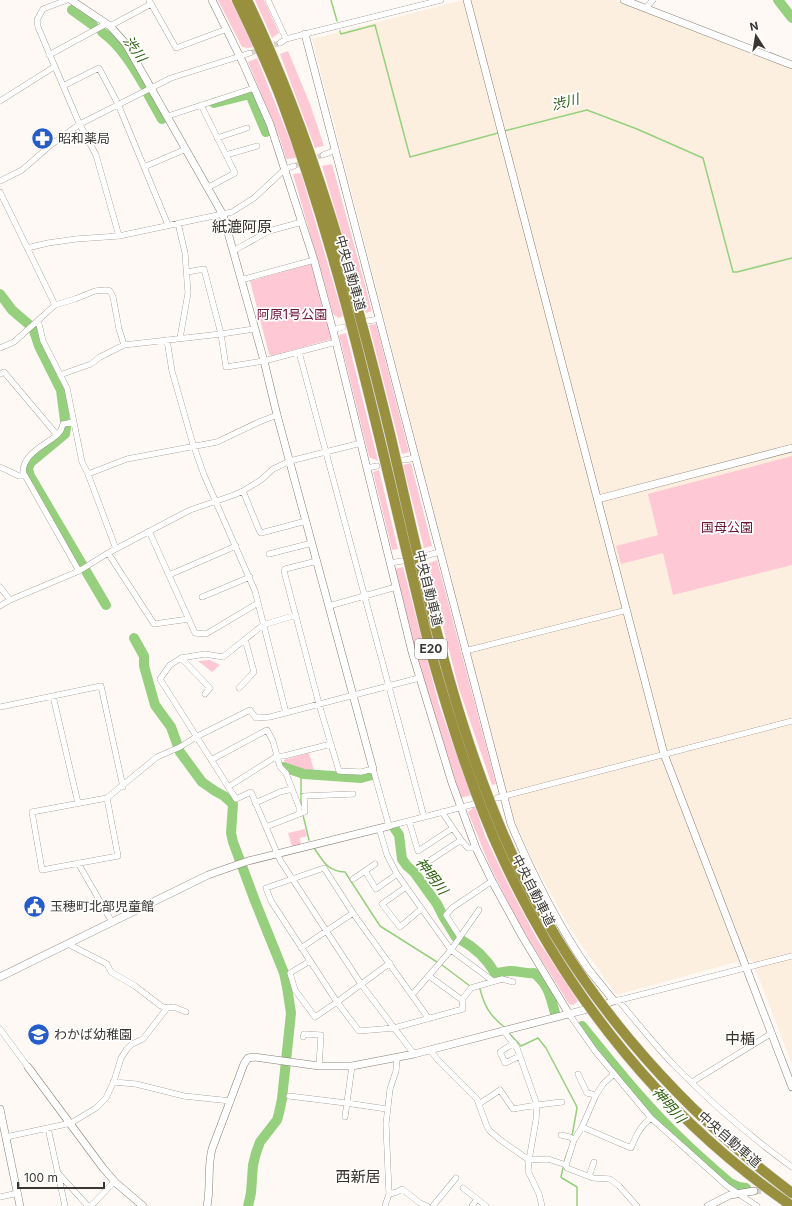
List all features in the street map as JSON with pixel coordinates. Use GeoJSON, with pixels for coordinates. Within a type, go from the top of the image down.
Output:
{"type":"FeatureCollection","features":[{"type":"Feature","properties":{"kind":"highway","name":"中央自動車道"},"geometry":{"type":"LineString","coordinates":[[237,0],[282,102],[325,229],[364,371],[407,556],[435,666],[456,736],[503,859],[545,938],[588,1005],[611,1036],[652,1084],[691,1124],[754,1178],[792,1206]]}},
{"type":"Feature","properties":{"kind":"highway","name":"中央自動車道"},"geometry":{"type":"LineString","coordinates":[[247,0],[290,100],[318,176],[338,240],[374,368],[424,583],[448,672],[466,733],[481,776],[512,855],[553,932],[620,1030],[646,1060],[702,1118],[762,1170],[792,1193]]}},
{"type":"Feature","properties":{"kind":"street"},"geometry":{"type":"LineString","coordinates":[[67,0],[43,9],[37,20],[42,38],[54,67],[96,155],[119,236]]}},
{"type":"Feature","properties":{"kind":"street"},"geometry":{"type":"LineString","coordinates":[[71,0],[108,25],[126,44],[223,215],[264,361],[277,415],[389,826]]}},
{"type":"Feature","properties":{"kind":"street"},"geometry":{"type":"LineString","coordinates":[[212,0],[240,55],[270,124],[314,260],[333,330],[419,678],[452,783],[476,848],[492,882],[522,936],[569,1014],[614,1074],[651,1118],[727,1186],[758,1206]]}},
{"type":"Feature","properties":{"kind":"street"},"geometry":{"type":"LineString","coordinates":[[268,0],[286,39]]}},
{"type":"Feature","properties":{"kind":"street"},"geometry":{"type":"LineString","coordinates":[[280,43],[286,39],[441,0]]}},
{"type":"Feature","properties":{"kind":"street"},"geometry":{"type":"LineString","coordinates":[[467,0],[664,754],[792,1087]]}},
{"type":"Feature","properties":{"kind":"street"},"geometry":{"type":"LineString","coordinates":[[624,0],[792,65]]}},
{"type":"Feature","properties":{"kind":"street"},"geometry":{"type":"LineString","coordinates":[[646,8],[652,0]]}},
{"type":"Feature","properties":{"kind":"street"},"geometry":{"type":"LineString","coordinates":[[49,55],[150,2],[176,48],[227,29]]}},
{"type":"Feature","properties":{"kind":"street"},"geometry":{"type":"LineString","coordinates":[[305,34],[416,458],[500,797],[523,852],[555,915],[589,969],[613,1002],[671,1062],[715,1104],[760,1144],[792,1167]]}},
{"type":"Feature","properties":{"kind":"street"},"geometry":{"type":"LineString","coordinates":[[0,181],[22,170],[52,144],[80,124],[151,87],[171,78],[250,53]]}},
{"type":"Feature","properties":{"kind":"street"},"geometry":{"type":"LineString","coordinates":[[0,101],[54,67]]}},
{"type":"Feature","properties":{"kind":"street"},"geometry":{"type":"LineString","coordinates":[[63,86],[99,68],[118,104],[168,225]]}},
{"type":"Feature","properties":{"kind":"street"},"geometry":{"type":"LineString","coordinates":[[168,116],[254,88]]}},
{"type":"Feature","properties":{"kind":"street"},"geometry":{"type":"LineString","coordinates":[[201,105],[235,173],[207,188]]}},
{"type":"Feature","properties":{"kind":"street"},"geometry":{"type":"LineString","coordinates":[[217,138],[247,128]]}},
{"type":"Feature","properties":{"kind":"street"},"geometry":{"type":"LineString","coordinates":[[226,155],[257,146]]}},
{"type":"Feature","properties":{"kind":"street"},"geometry":{"type":"LineString","coordinates":[[144,167],[186,149]]}},
{"type":"Feature","properties":{"kind":"street"},"geometry":{"type":"LineString","coordinates":[[323,155],[336,150]]}},
{"type":"Feature","properties":{"kind":"street"},"geometry":{"type":"LineString","coordinates":[[28,248],[48,243],[76,239],[119,236],[223,215],[232,212],[254,198],[285,169],[294,166]]}},
{"type":"Feature","properties":{"kind":"street"},"geometry":{"type":"LineString","coordinates":[[0,192],[55,305]]}},
{"type":"Feature","properties":{"kind":"street"},"geometry":{"type":"LineString","coordinates":[[233,252],[269,231],[302,222]]}},
{"type":"Feature","properties":{"kind":"street"},"geometry":{"type":"LineString","coordinates":[[178,223],[187,272],[188,292],[180,338]]}},
{"type":"Feature","properties":{"kind":"street"},"geometry":{"type":"LineString","coordinates":[[241,280],[314,260]]}},
{"type":"Feature","properties":{"kind":"street"},"geometry":{"type":"LineString","coordinates":[[187,272],[204,269],[221,334],[226,367],[264,361],[336,342]]}},
{"type":"Feature","properties":{"kind":"street"},"geometry":{"type":"LineString","coordinates":[[0,348],[14,342],[55,305],[94,291],[106,290],[110,291],[113,297],[119,329],[124,344]]}},
{"type":"Feature","properties":{"kind":"street"},"geometry":{"type":"LineString","coordinates":[[368,321],[379,319]]}},
{"type":"Feature","properties":{"kind":"street"},"geometry":{"type":"LineString","coordinates":[[38,320],[43,342],[67,388],[82,462],[116,548]]}},
{"type":"Feature","properties":{"kind":"street"},"geometry":{"type":"LineString","coordinates":[[333,330],[343,327]]}},
{"type":"Feature","properties":{"kind":"street"},"geometry":{"type":"LineString","coordinates":[[60,375],[91,364],[100,357],[124,344],[254,329]]}},
{"type":"Feature","properties":{"kind":"street"},"geometry":{"type":"LineString","coordinates":[[167,340],[172,371],[194,447],[215,501],[255,591],[286,713]]}},
{"type":"Feature","properties":{"kind":"street"},"geometry":{"type":"LineString","coordinates":[[299,352],[424,817]]}},
{"type":"Feature","properties":{"kind":"street"},"geometry":{"type":"LineString","coordinates":[[0,374],[4,372],[57,435]]}},
{"type":"Feature","properties":{"kind":"street"},"geometry":{"type":"LineString","coordinates":[[88,474],[127,459],[217,442],[277,415]]}},
{"type":"Feature","properties":{"kind":"street"},"geometry":{"type":"LineString","coordinates":[[74,422],[63,424],[57,435],[27,459],[23,468],[25,476],[82,570]]}},
{"type":"Feature","properties":{"kind":"street"},"geometry":{"type":"LineString","coordinates":[[0,606],[10,600],[82,570],[116,548],[190,510],[243,491],[261,480],[273,469],[290,461],[361,443]]}},
{"type":"Feature","properties":{"kind":"street"},"geometry":{"type":"LineString","coordinates":[[598,499],[792,448]]}},
{"type":"Feature","properties":{"kind":"street"},"geometry":{"type":"LineString","coordinates":[[404,460],[416,458]]}},
{"type":"Feature","properties":{"kind":"street"},"geometry":{"type":"LineString","coordinates":[[367,468],[377,466]]}},
{"type":"Feature","properties":{"kind":"street"},"geometry":{"type":"LineString","coordinates":[[0,467],[19,476],[25,476]]}},
{"type":"Feature","properties":{"kind":"street"},"geometry":{"type":"LineString","coordinates":[[243,491],[261,533],[306,521]]}},
{"type":"Feature","properties":{"kind":"street"},"geometry":{"type":"LineString","coordinates":[[149,531],[195,632],[206,634],[258,603]]}},
{"type":"Feature","properties":{"kind":"street"},"geometry":{"type":"LineString","coordinates":[[269,554],[312,543]]}},
{"type":"Feature","properties":{"kind":"street"},"geometry":{"type":"LineString","coordinates":[[169,574],[236,546]]}},
{"type":"Feature","properties":{"kind":"street"},"geometry":{"type":"LineString","coordinates":[[425,556],[440,552]]}},
{"type":"Feature","properties":{"kind":"street"},"geometry":{"type":"LineString","coordinates":[[108,553],[154,624],[189,619]]}},
{"type":"Feature","properties":{"kind":"street"},"geometry":{"type":"LineString","coordinates":[[317,561],[285,569],[284,571],[319,704],[339,771],[361,772],[373,769]]}},
{"type":"Feature","properties":{"kind":"street"},"geometry":{"type":"LineString","coordinates":[[390,563],[402,561]]}},
{"type":"Feature","properties":{"kind":"street"},"geometry":{"type":"LineString","coordinates":[[202,596],[250,577]]}},
{"type":"Feature","properties":{"kind":"street"},"geometry":{"type":"LineString","coordinates":[[0,587],[10,600]]}},
{"type":"Feature","properties":{"kind":"street"},"geometry":{"type":"LineString","coordinates":[[329,606],[396,587]]}},
{"type":"Feature","properties":{"kind":"street"},"geometry":{"type":"LineString","coordinates":[[465,651],[627,610]]}},
{"type":"Feature","properties":{"kind":"street"},"geometry":{"type":"LineString","coordinates":[[296,615],[264,625],[224,657],[205,654],[181,658],[170,666],[160,679],[236,799],[250,792],[280,860],[361,984],[414,1054]]}},
{"type":"Feature","properties":{"kind":"street"},"geometry":{"type":"LineString","coordinates":[[239,688],[254,672],[245,639]]}},
{"type":"Feature","properties":{"kind":"street"},"geometry":{"type":"LineString","coordinates":[[181,658],[210,688],[205,694]]}},
{"type":"Feature","properties":{"kind":"street"},"geometry":{"type":"LineString","coordinates":[[107,798],[118,856],[42,870],[32,812],[107,798],[158,757],[250,710],[256,718],[270,717],[419,678]]}},
{"type":"Feature","properties":{"kind":"street"},"geometry":{"type":"LineString","coordinates":[[0,707],[101,686],[122,787]]}},
{"type":"Feature","properties":{"kind":"street"},"geometry":{"type":"LineString","coordinates":[[53,696],[78,803]]}},
{"type":"Feature","properties":{"kind":"street"},"geometry":{"type":"LineString","coordinates":[[500,797],[792,721]]}},
{"type":"Feature","properties":{"kind":"street"},"geometry":{"type":"LineString","coordinates":[[211,760],[267,730],[273,741],[280,767],[286,773],[292,789],[298,807],[298,814]]}},
{"type":"Feature","properties":{"kind":"street"},"geometry":{"type":"LineString","coordinates":[[228,787],[277,756],[284,756],[331,744]]}},
{"type":"Feature","properties":{"kind":"street"},"geometry":{"type":"LineString","coordinates":[[255,803],[280,792],[292,789]]}},
{"type":"Feature","properties":{"kind":"street"},"geometry":{"type":"LineString","coordinates":[[266,827],[305,812],[304,796],[353,794]]}},
{"type":"Feature","properties":{"kind":"street"},"geometry":{"type":"LineString","coordinates":[[0,977],[208,875],[277,853],[474,804]]}},
{"type":"Feature","properties":{"kind":"street"},"geometry":{"type":"LineString","coordinates":[[442,812],[468,848],[476,848]]}},
{"type":"Feature","properties":{"kind":"street"},"geometry":{"type":"LineString","coordinates":[[409,821],[418,851],[453,828]]}},
{"type":"Feature","properties":{"kind":"street"},"geometry":{"type":"LineString","coordinates":[[379,828],[387,855],[397,874],[451,950],[494,981]]}},
{"type":"Feature","properties":{"kind":"street"},"geometry":{"type":"LineString","coordinates":[[426,863],[461,840]]}},
{"type":"Feature","properties":{"kind":"street"},"geometry":{"type":"LineString","coordinates":[[78,863],[112,922]]}},
{"type":"Feature","properties":{"kind":"street"},"geometry":{"type":"LineString","coordinates":[[353,879],[375,864]]}},
{"type":"Feature","properties":{"kind":"street"},"geometry":{"type":"LineString","coordinates":[[429,976],[462,1000],[464,1009],[429,1019],[394,1028],[359,1031],[337,1002],[301,948],[271,901],[266,888],[324,868],[353,913],[429,1019]]}},
{"type":"Feature","properties":{"kind":"street"},"geometry":{"type":"LineString","coordinates":[[365,871],[376,889],[397,874]]}},
{"type":"Feature","properties":{"kind":"street"},"geometry":{"type":"LineString","coordinates":[[460,937],[446,915],[452,908],[492,882]]}},
{"type":"Feature","properties":{"kind":"street"},"geometry":{"type":"LineString","coordinates":[[406,887],[382,904],[400,927],[421,909]]}},
{"type":"Feature","properties":{"kind":"street"},"geometry":{"type":"LineString","coordinates":[[412,995],[451,950],[479,910]]}},
{"type":"Feature","properties":{"kind":"street"},"geometry":{"type":"LineString","coordinates":[[301,948],[353,913]]}},
{"type":"Feature","properties":{"kind":"street"},"geometry":{"type":"LineString","coordinates":[[68,944],[107,964],[111,972],[135,986],[161,1006],[167,1008],[174,1007],[186,1012]]}},
{"type":"Feature","properties":{"kind":"street"},"geometry":{"type":"LineString","coordinates":[[613,1002],[792,956]]}},
{"type":"Feature","properties":{"kind":"street"},"geometry":{"type":"LineString","coordinates":[[310,961],[290,974],[296,990],[315,1017],[390,963]]}},
{"type":"Feature","properties":{"kind":"street"},"geometry":{"type":"LineString","coordinates":[[462,1000],[471,988],[502,979],[513,982]]}},
{"type":"Feature","properties":{"kind":"street"},"geometry":{"type":"LineString","coordinates":[[6,1136],[70,1123],[96,1108],[106,1098],[121,1058],[127,1049],[132,1044],[143,1039],[167,1008]]}},
{"type":"Feature","properties":{"kind":"street"},"geometry":{"type":"LineString","coordinates":[[207,1206],[209,1196],[210,1156],[244,1064],[248,1058],[254,1057],[319,1066],[352,1066],[398,1058],[584,1010]]}},
{"type":"Feature","properties":{"kind":"street"},"geometry":{"type":"LineString","coordinates":[[0,1029],[103,1168],[143,1206]]}},
{"type":"Feature","properties":{"kind":"street"},"geometry":{"type":"LineString","coordinates":[[503,1030],[517,1048],[537,1105],[536,1120],[528,1160],[528,1171],[539,1194],[542,1206]]}},
{"type":"Feature","properties":{"kind":"street"},"geometry":{"type":"LineString","coordinates":[[692,1082],[772,1033]]}},
{"type":"Feature","properties":{"kind":"street"},"geometry":{"type":"LineString","coordinates":[[304,1037],[304,1034],[321,1035],[319,1066]]}},
{"type":"Feature","properties":{"kind":"street"},"geometry":{"type":"LineString","coordinates":[[514,1044],[500,1052],[505,1063],[520,1056]]}},
{"type":"Feature","properties":{"kind":"street"},"geometry":{"type":"LineString","coordinates":[[430,1050],[477,1099],[489,1130],[499,1139],[528,1160],[548,1159],[566,1165],[567,1168],[589,1176],[610,1179],[619,1186],[637,1206]]}},
{"type":"Feature","properties":{"kind":"street"},"geometry":{"type":"LineString","coordinates":[[385,1206],[390,1194],[386,1124],[387,1109],[390,1089],[396,1071],[398,1058]]}},
{"type":"Feature","properties":{"kind":"street"},"geometry":{"type":"LineString","coordinates":[[345,1117],[352,1066]]}},
{"type":"Feature","properties":{"kind":"street"},"geometry":{"type":"LineString","coordinates":[[578,1074],[587,1093],[596,1095]]}},
{"type":"Feature","properties":{"kind":"street"},"geometry":{"type":"LineString","coordinates":[[566,1165],[574,1140],[582,1127],[596,1095],[603,1084],[614,1074]]}},
{"type":"Feature","properties":{"kind":"street"},"geometry":{"type":"LineString","coordinates":[[113,1082],[136,1084],[184,1096],[230,1101]]}},
{"type":"Feature","properties":{"kind":"street"},"geometry":{"type":"LineString","coordinates":[[479,1104],[500,1090],[513,1109],[562,1102]]}},
{"type":"Feature","properties":{"kind":"street"},"geometry":{"type":"LineString","coordinates":[[289,1096],[387,1109]]}},
{"type":"Feature","properties":{"kind":"street"},"geometry":{"type":"LineString","coordinates":[[0,1109],[20,1206]]}},
{"type":"Feature","properties":{"kind":"street"},"geometry":{"type":"LineString","coordinates":[[582,1127],[631,1148],[636,1134],[651,1118]]}},
{"type":"Feature","properties":{"kind":"street"},"geometry":{"type":"LineString","coordinates":[[48,1128],[65,1206]]}},
{"type":"Feature","properties":{"kind":"street"},"geometry":{"type":"LineString","coordinates":[[561,1135],[570,1137],[574,1140]]}},
{"type":"Feature","properties":{"kind":"street"},"geometry":{"type":"LineString","coordinates":[[589,1176],[594,1162]]}},
{"type":"Feature","properties":{"kind":"street"},"geometry":{"type":"LineString","coordinates":[[58,1173],[90,1206],[115,1181]]}},
{"type":"Feature","properties":{"kind":"street"},"geometry":{"type":"LineString","coordinates":[[433,1206],[456,1178]]}},
{"type":"Feature","properties":{"kind":"street"},"geometry":{"type":"LineString","coordinates":[[463,1188],[486,1206]]}},
{"type":"Feature","properties":{"kind":"street"},"geometry":{"type":"LineString","coordinates":[[390,1194],[402,1189],[420,1204],[427,1206]]}},
{"type":"Feature","properties":{"kind":"street"},"geometry":{"type":"LineString","coordinates":[[708,1206],[738,1193],[754,1192]]}},
{"type":"Feature","properties":{"kind":"street"},"geometry":{"type":"LineString","coordinates":[[0,1197],[18,1193]]}},
{"type":"Feature","properties":{"kind":"street"},"geometry":{"type":"LineString","coordinates":[[472,1206],[477,1199]]}},
{"type":"Feature","properties":{"kind":"shaded area"},"geometry":{"type":"Polygon","coordinates":[[[463,0],[614,0],[792,69],[792,1064],[751,958],[616,995],[571,930],[537,869],[514,822],[312,39],[463,0]]]}},
{"type":"Feature","properties":{"kind":"green space"},"geometry":{"type":"Polygon","coordinates":[[[218,0],[231,0],[253,47],[242,47],[218,0]]]}},
{"type":"Feature","properties":{"kind":"green space"},"geometry":{"type":"Polygon","coordinates":[[[255,0],[264,0],[279,33],[272,38],[255,0]]]}},
{"type":"Feature","properties":{"kind":"green space"},"geometry":{"type":"Polygon","coordinates":[[[288,51],[310,104],[324,146],[315,148],[280,54],[288,51]]]}},
{"type":"Feature","properties":{"kind":"green space"},"geometry":{"type":"Polygon","coordinates":[[[257,58],[297,158],[286,159],[280,139],[248,62],[257,58]]]}},
{"type":"Feature","properties":{"kind":"green space"},"geometry":{"type":"Polygon","coordinates":[[[332,164],[372,311],[366,313],[322,166],[332,164]]]}},
{"type":"Feature","properties":{"kind":"green space"},"geometry":{"type":"Polygon","coordinates":[[[301,173],[343,316],[339,318],[333,314],[293,174],[301,173]]]}},
{"type":"Feature","properties":{"kind":"green space","name":"阿原1号公園"},"geometry":{"type":"Polygon","coordinates":[[[311,264],[332,339],[271,356],[269,354],[250,281],[311,264]]]}},
{"type":"Feature","properties":{"kind":"green space"},"geometry":{"type":"Polygon","coordinates":[[[376,324],[409,452],[402,454],[369,325],[376,324]]]}},
{"type":"Feature","properties":{"kind":"green space"},"geometry":{"type":"Polygon","coordinates":[[[346,333],[378,461],[369,457],[339,335],[346,333]]]}},
{"type":"Feature","properties":{"kind":"green space","name":"国母公園"},"geometry":{"type":"Polygon","coordinates":[[[792,456],[792,565],[673,595],[663,553],[621,564],[616,546],[658,535],[648,494],[792,456]]]}},
{"type":"Feature","properties":{"kind":"green space"},"geometry":{"type":"Polygon","coordinates":[[[411,463],[432,546],[424,548],[403,465],[411,463]]]}},
{"type":"Feature","properties":{"kind":"green space"},"geometry":{"type":"Polygon","coordinates":[[[379,470],[398,549],[392,550],[373,472],[379,470]]]}},
{"type":"Feature","properties":{"kind":"green space"},"geometry":{"type":"Polygon","coordinates":[[[437,560],[496,784],[492,785],[459,689],[427,564],[437,560]]]}},
{"type":"Feature","properties":{"kind":"green space"},"geometry":{"type":"Polygon","coordinates":[[[403,567],[439,705],[471,795],[461,798],[431,705],[414,645],[395,569],[403,567]]]}},
{"type":"Feature","properties":{"kind":"green space"},"geometry":{"type":"Polygon","coordinates":[[[210,660],[220,665],[212,672],[198,661],[210,660]]]}},
{"type":"Feature","properties":{"kind":"green space"},"geometry":{"type":"Polygon","coordinates":[[[309,753],[315,774],[304,773],[285,766],[284,760],[309,753]]]}},
{"type":"Feature","properties":{"kind":"green space"},"geometry":{"type":"Polygon","coordinates":[[[475,806],[485,836],[537,939],[578,1001],[573,1005],[569,1004],[531,943],[513,912],[489,864],[468,812],[475,806]]]}},
{"type":"Feature","properties":{"kind":"green space"},"geometry":{"type":"Polygon","coordinates":[[[305,829],[307,836],[300,838],[301,845],[292,847],[288,833],[305,829]]]}},
{"type":"Feature","properties":{"kind":"waterway"},"geometry":{"type":"LineString","coordinates":[[331,0],[337,21]]}},
{"type":"Feature","properties":{"kind":"waterway"},"geometry":{"type":"LineString","coordinates":[[778,0],[792,18]]}},
{"type":"Feature","properties":{"kind":"waterway","name":"渋川"},"geometry":{"type":"LineString","coordinates":[[72,10],[93,25]]}},
{"type":"Feature","properties":{"kind":"waterway","name":"渋川"},"geometry":{"type":"LineString","coordinates":[[340,31],[341,34],[375,25],[410,157],[498,133]]}},
{"type":"Feature","properties":{"kind":"waterway","name":"渋川"},"geometry":{"type":"LineString","coordinates":[[102,32],[120,49],[131,63],[144,85]]}},
{"type":"Feature","properties":{"kind":"waterway","name":"渋川"},"geometry":{"type":"LineString","coordinates":[[148,94],[162,119],[163,118]]}},
{"type":"Feature","properties":{"kind":"waterway","name":"渋川"},"geometry":{"type":"LineString","coordinates":[[214,103],[250,94],[266,132]]}},
{"type":"Feature","properties":{"kind":"waterway","name":"渋川"},"geometry":{"type":"LineString","coordinates":[[504,131],[587,110],[637,129],[703,158],[733,272],[792,258]]}},
{"type":"Feature","properties":{"kind":"waterway"},"geometry":{"type":"LineString","coordinates":[[0,294],[12,310],[33,328],[39,346],[61,390],[66,428],[65,434],[30,463],[28,469],[30,476],[106,605]]}},
{"type":"Feature","properties":{"kind":"waterway"},"geometry":{"type":"LineString","coordinates":[[134,638],[144,656],[144,666],[155,705],[171,727],[180,752],[202,782],[224,796],[233,804],[231,833],[233,842],[284,973],[287,987],[291,1013],[282,1099],[277,1120],[260,1142],[256,1153],[248,1206]]}},
{"type":"Feature","properties":{"kind":"waterway","name":"神明川"},"geometry":{"type":"LineString","coordinates":[[283,767],[304,774],[361,778],[372,775]]}},
{"type":"Feature","properties":{"kind":"waterway"},"geometry":{"type":"LineString","coordinates":[[301,773],[301,805]]}},
{"type":"Feature","properties":{"kind":"waterway"},"geometry":{"type":"LineString","coordinates":[[303,815],[309,840]]}},
{"type":"Feature","properties":{"kind":"waterway","name":"神明川"},"geometry":{"type":"LineString","coordinates":[[395,829],[399,835],[402,859],[414,872],[437,904],[456,937]]}},
{"type":"Feature","properties":{"kind":"waterway"},"geometry":{"type":"LineString","coordinates":[[314,848],[326,865],[334,870],[345,872],[380,926],[437,962]]}},
{"type":"Feature","properties":{"kind":"waterway","name":"神明川"},"geometry":{"type":"LineString","coordinates":[[461,940],[480,954],[495,973],[511,971],[534,973],[546,986],[555,1013]]}},
{"type":"Feature","properties":{"kind":"waterway"},"geometry":{"type":"LineString","coordinates":[[442,965],[471,986]]}},
{"type":"Feature","properties":{"kind":"waterway"},"geometry":{"type":"LineString","coordinates":[[480,989],[489,1011],[504,1027]]}},
{"type":"Feature","properties":{"kind":"waterway","name":"神明川"},"geometry":{"type":"LineString","coordinates":[[582,1026],[637,1093],[673,1131],[730,1183],[746,1188]]}},
{"type":"Feature","properties":{"kind":"waterway"},"geometry":{"type":"LineString","coordinates":[[510,1034],[521,1046],[538,1038],[546,1048],[577,1108],[572,1136]]}},
{"type":"Feature","properties":{"kind":"waterway"},"geometry":{"type":"LineString","coordinates":[[564,1162],[568,1151]]}},
{"type":"Feature","properties":{"kind":"waterway"},"geometry":{"type":"LineString","coordinates":[[563,1168],[561,1177],[577,1187],[577,1206]]}},
{"type":"Feature","properties":{"kind":"tunnel"},"geometry":{"type":"LineString","coordinates":[[250,53],[280,43]]}},
{"type":"Feature","properties":{"kind":"tunnel"},"geometry":{"type":"LineString","coordinates":[[294,166],[323,155]]}},
{"type":"Feature","properties":{"kind":"tunnel"},"geometry":{"type":"LineString","coordinates":[[754,1191],[772,1190]]}},
{"type":"Feature","properties":{"kind":"place","name":"昭和薬局"},"geometry":{"type":"Point","coordinates":[43,138]}},
{"type":"Feature","properties":{"kind":"place","name":"玉穂町北部児童館"},"geometry":{"type":"Point","coordinates":[34,906]}},
{"type":"Feature","properties":{"kind":"place","name":"わかば幼稚園"},"geometry":{"type":"Point","coordinates":[39,1034]}},
{"type":"Feature","properties":{"kind":"district","name":"紙漉阿原"},"geometry":{"type":"Point","coordinates":[242,227]}},
{"type":"Feature","properties":{"kind":"district","name":"中楯"},"geometry":{"type":"Point","coordinates":[740,1039]}},
{"type":"Feature","properties":{"kind":"district","name":"西新居"},"geometry":{"type":"Point","coordinates":[358,1177]}}]}
